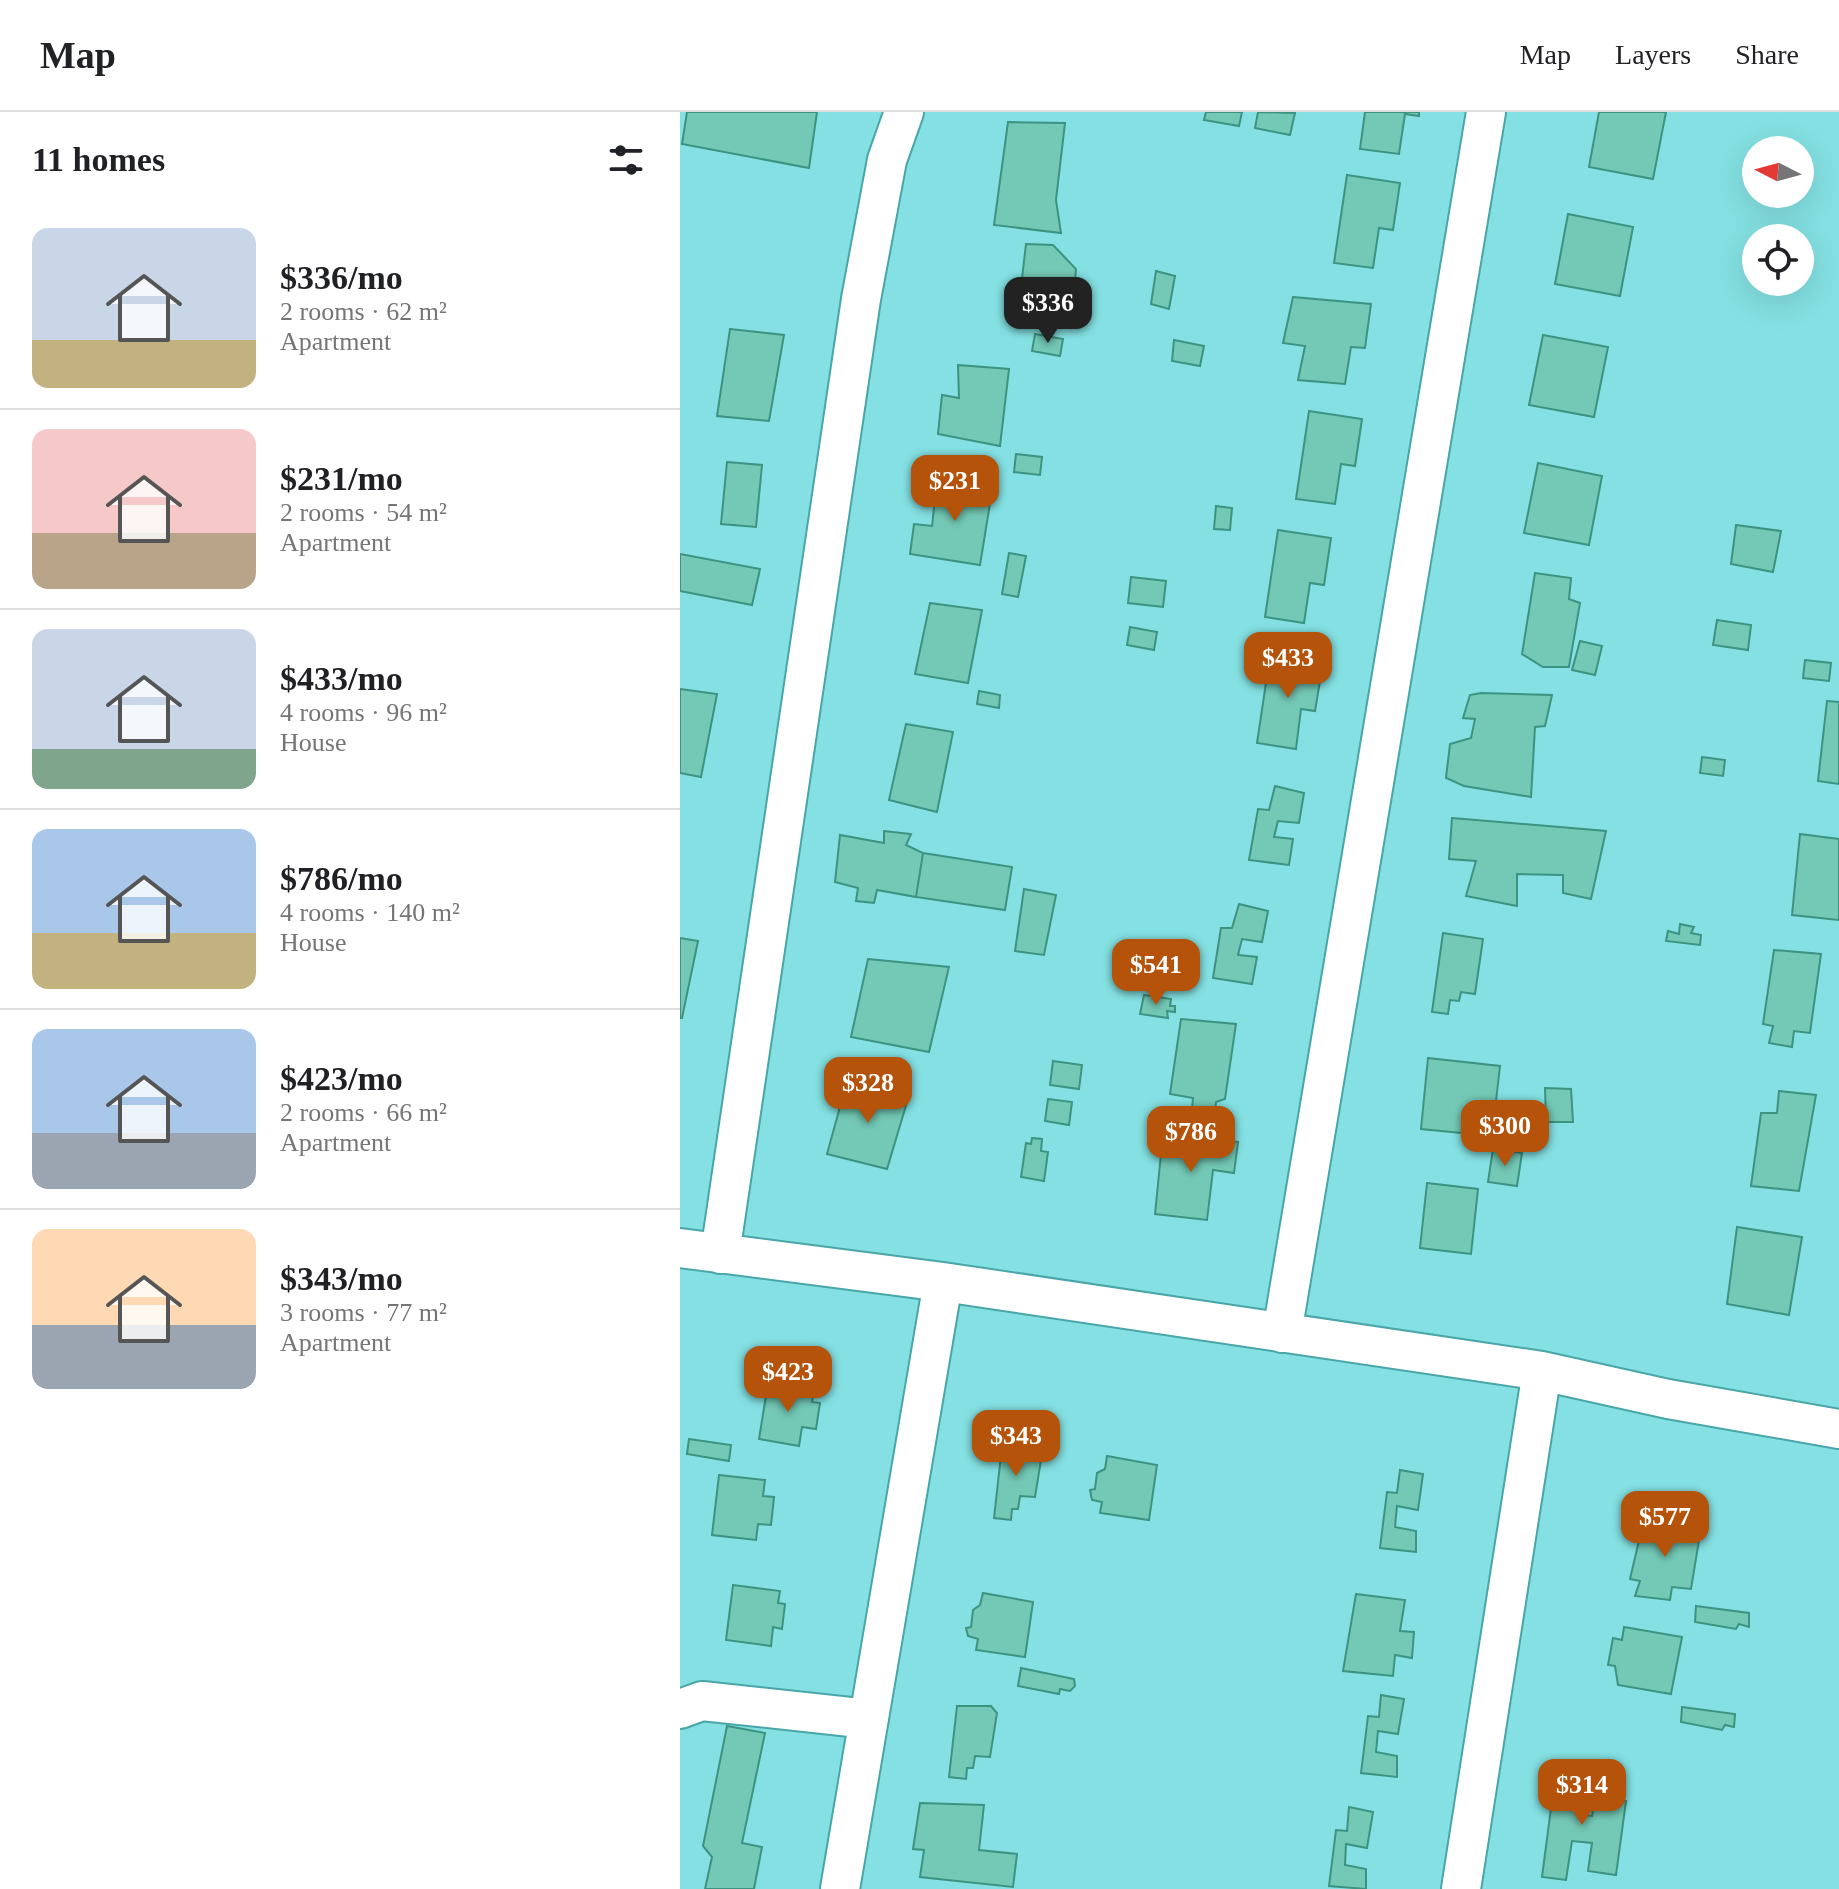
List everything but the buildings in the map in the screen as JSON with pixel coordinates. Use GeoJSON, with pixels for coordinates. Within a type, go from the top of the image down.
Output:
{"type":"FeatureCollection","features":[{"type":"Feature","properties":{"kind":"street"},"geometry":{"type":"LineString","coordinates":[[720,1254],[861,299],[887,160],[904,112]]}},
{"type":"Feature","properties":{"kind":"street"},"geometry":{"type":"LineString","coordinates":[[1282,1333],[1486,112]]}},
{"type":"Feature","properties":{"kind":"street"},"geometry":{"type":"LineString","coordinates":[[680,1248],[943,1282],[1542,1371],[1668,1399],[1839,1429]]}},
{"type":"Feature","properties":{"kind":"street"},"geometry":{"type":"LineString","coordinates":[[840,1889],[943,1282]]}},
{"type":"Feature","properties":{"kind":"street"},"geometry":{"type":"LineString","coordinates":[[1461,1889],[1542,1371]]}},
{"type":"Feature","properties":{"kind":"street"},"geometry":{"type":"LineString","coordinates":[[680,1709],[702,1701],[869,1719]]}}]}
